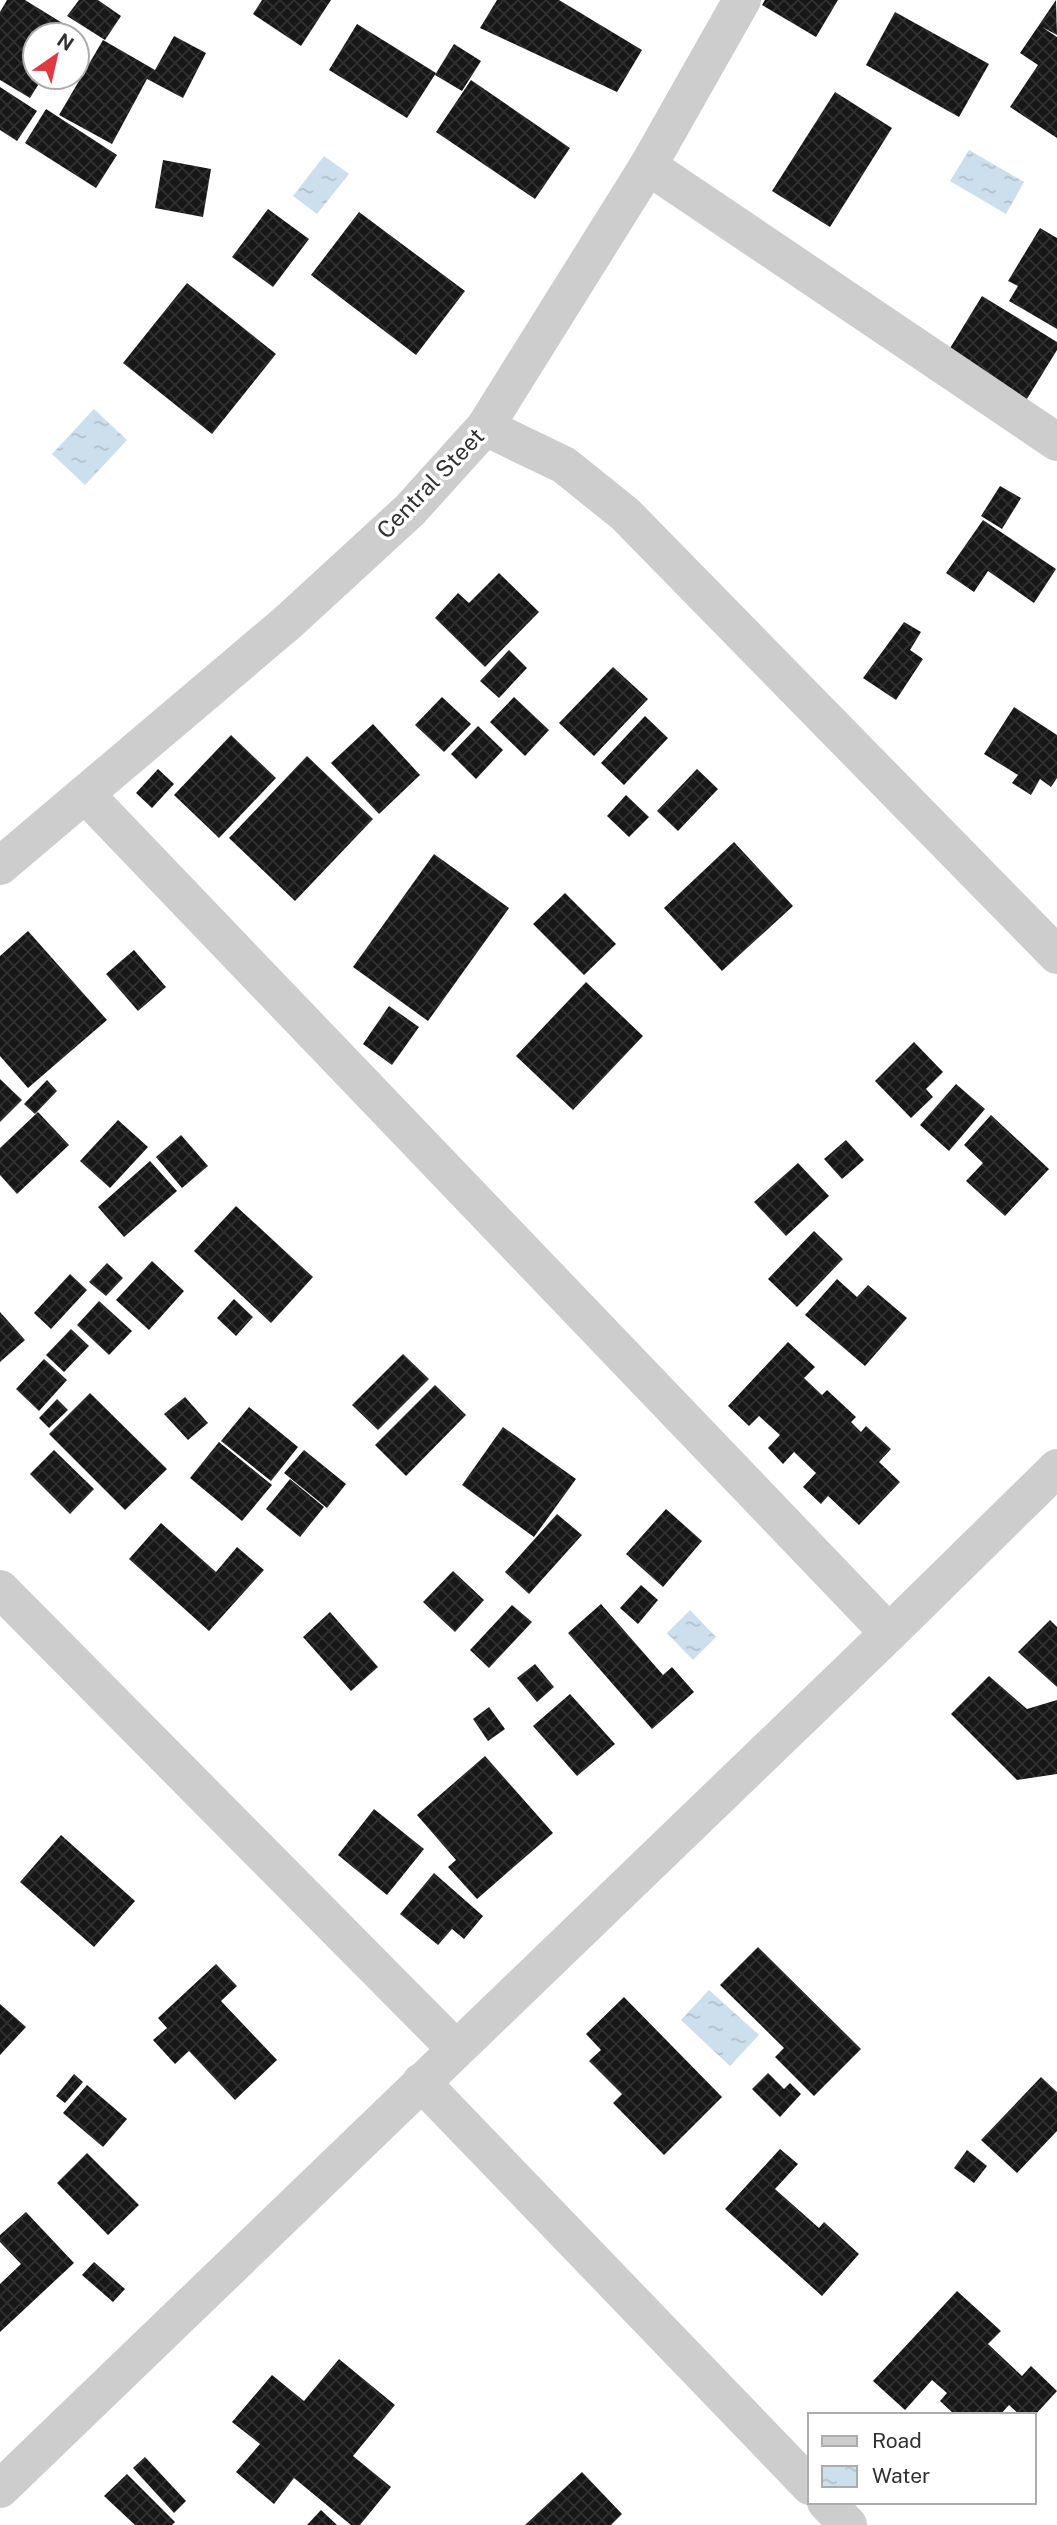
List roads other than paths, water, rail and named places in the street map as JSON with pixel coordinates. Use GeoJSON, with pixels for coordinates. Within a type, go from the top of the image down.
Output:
{"type":"FeatureCollection","features":[{"type":"Feature","properties":{"kind":"street","name":"Central Steet"},"geometry":{"type":"LineString","coordinates":[[0,866],[297,614],[410,510],[485,427],[648,166],[742,0]]}},
{"type":"Feature","properties":{"kind":"street"},"geometry":{"type":"LineString","coordinates":[[648,166],[1057,442]]}},
{"type":"Feature","properties":{"kind":"street"},"geometry":{"type":"LineString","coordinates":[[485,427],[564,466],[625,514],[1057,955]]}},
{"type":"Feature","properties":{"kind":"street"},"geometry":{"type":"LineString","coordinates":[[85,794],[889,1633]]}},
{"type":"Feature","properties":{"kind":"street"},"geometry":{"type":"LineString","coordinates":[[0,2489],[1057,1468]]}},
{"type":"Feature","properties":{"kind":"street"},"geometry":{"type":"LineString","coordinates":[[0,1589],[456,2049]]}},
{"type":"Feature","properties":{"kind":"street"},"geometry":{"type":"LineString","coordinates":[[421,2082],[808,2484]]}},
{"type":"Feature","properties":{"kind":"street"},"geometry":{"type":"LineString","coordinates":[[828,2504],[848,2525]]}},
{"type":"Feature","properties":{"kind":"water"},"geometry":{"type":"Polygon","coordinates":[[[969,150],[1024,182],[1006,214],[950,181],[969,150]]]}},
{"type":"Feature","properties":{"kind":"water"},"geometry":{"type":"Polygon","coordinates":[[[324,156],[349,174],[317,214],[293,196],[324,156]]]}},
{"type":"Feature","properties":{"kind":"water"},"geometry":{"type":"Polygon","coordinates":[[[94,409],[127,440],[85,485],[52,454],[94,409]]]}},
{"type":"Feature","properties":{"kind":"water"},"geometry":{"type":"Polygon","coordinates":[[[690,1610],[716,1637],[693,1660],[667,1633],[690,1610]]]}},
{"type":"Feature","properties":{"kind":"water"},"geometry":{"type":"Polygon","coordinates":[[[709,1990],[759,2035],[730,2066],[681,2020],[709,1990]]]}}]}
